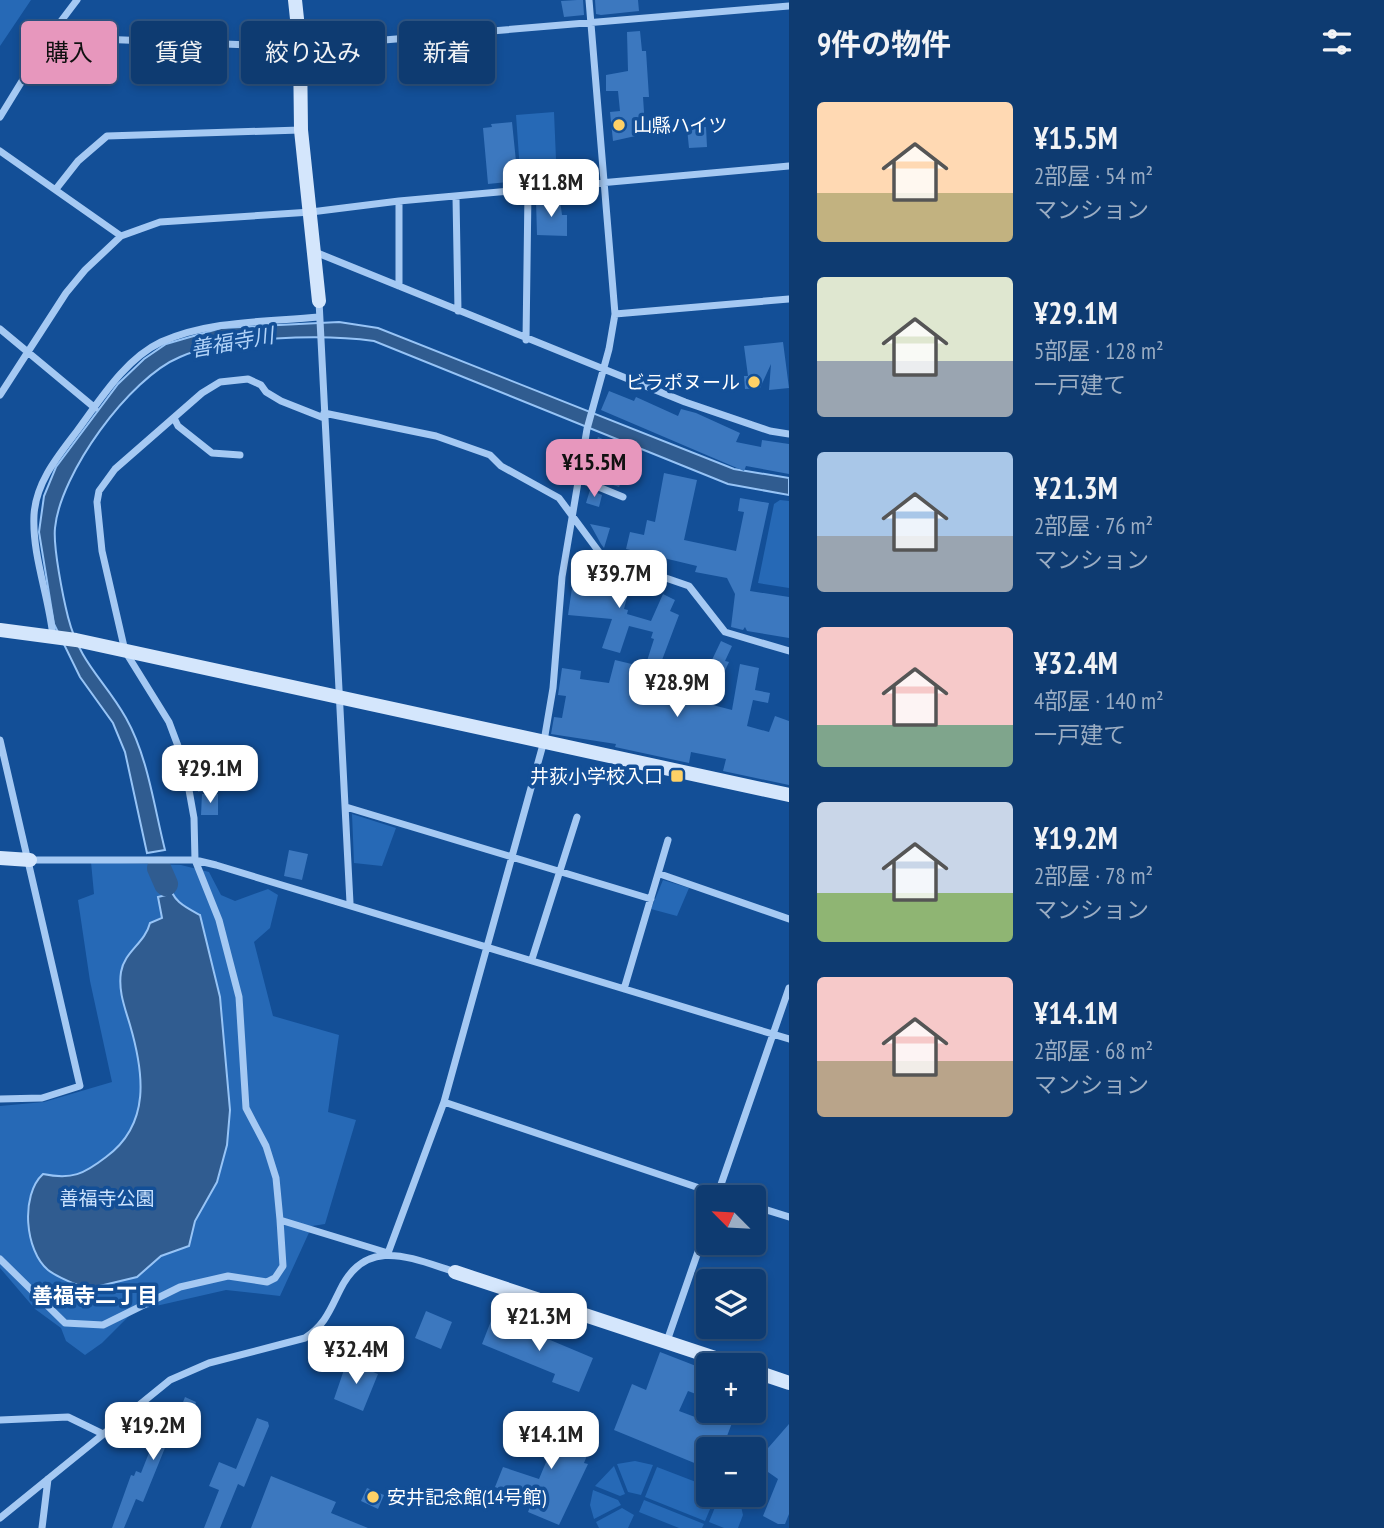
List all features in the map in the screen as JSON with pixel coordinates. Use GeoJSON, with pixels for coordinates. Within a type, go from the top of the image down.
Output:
{"type":"FeatureCollection","features":[{"type":"Feature","properties":{"kind":"street"},"geometry":{"type":"LineString","coordinates":[[61,21],[77,0]]}},
{"type":"Feature","properties":{"kind":"street"},"geometry":{"type":"LineString","coordinates":[[295,0],[297,21]]}},
{"type":"Feature","properties":{"kind":"street"},"geometry":{"type":"LineString","coordinates":[[388,1253],[444,1102],[544,741],[553,688],[562,578],[589,425],[615,314],[589,0]]}},
{"type":"Feature","properties":{"kind":"street"},"geometry":{"type":"LineString","coordinates":[[385,40],[789,6]]}},
{"type":"Feature","properties":{"kind":"street"},"geometry":{"type":"LineString","coordinates":[[117,40],[241,45]]}},
{"type":"Feature","properties":{"kind":"street"},"geometry":{"type":"LineString","coordinates":[[0,117],[21,83]]}},
{"type":"Feature","properties":{"kind":"street"},"geometry":{"type":"LineString","coordinates":[[300,84],[301,130],[319,301],[350,903]]}},
{"type":"Feature","properties":{"kind":"street"},"geometry":{"type":"LineString","coordinates":[[56,189],[78,160],[107,136],[301,130]]}},
{"type":"Feature","properties":{"kind":"street"},"geometry":{"type":"LineString","coordinates":[[0,151],[121,236]]}},
{"type":"Feature","properties":{"kind":"street"},"geometry":{"type":"LineString","coordinates":[[0,395],[66,293],[121,236],[160,222],[311,212],[399,201],[789,166]]}},
{"type":"Feature","properties":{"kind":"street"},"geometry":{"type":"LineString","coordinates":[[526,340],[528,191]]}},
{"type":"Feature","properties":{"kind":"street"},"geometry":{"type":"LineString","coordinates":[[456,197],[458,311]]}},
{"type":"Feature","properties":{"kind":"street"},"geometry":{"type":"LineString","coordinates":[[399,201],[399,286]]}},
{"type":"Feature","properties":{"kind":"street"},"geometry":{"type":"LineString","coordinates":[[315,252],[526,340],[604,368],[685,402],[770,431],[789,434]]}},
{"type":"Feature","properties":{"kind":"street"},"geometry":{"type":"LineString","coordinates":[[615,314],[789,299]]}},
{"type":"Feature","properties":{"kind":"street"},"geometry":{"type":"LineString","coordinates":[[55,637],[35,535],[37,495],[52,464],[95,408],[124,373],[161,342],[223,326],[319,318]]}},
{"type":"Feature","properties":{"kind":"street"},"geometry":{"type":"LineString","coordinates":[[0,329],[95,408]]}},
{"type":"Feature","properties":{"kind":"street"},"geometry":{"type":"LineString","coordinates":[[0,1259],[65,1324],[103,1325],[180,1287],[228,1276],[267,1282],[275,1278],[283,1266],[276,1178],[266,1146],[246,1108],[236,980],[219,920],[195,860],[194,818],[180,748],[169,722],[125,651],[102,551],[97,502],[99,491],[115,469],[220,382],[239,379],[261,385],[275,398],[324,415],[436,436],[490,455],[501,466],[559,498],[601,556],[689,586],[725,632],[789,650]]}},
{"type":"Feature","properties":{"kind":"street"},"geometry":{"type":"LineString","coordinates":[[174,418],[178,426],[212,453],[240,455]]}},
{"type":"Feature","properties":{"kind":"street"},"geometry":{"type":"LineString","coordinates":[[579,479],[623,497]]}},
{"type":"Feature","properties":{"kind":"street"},"geometry":{"type":"LineString","coordinates":[[0,630],[73,639],[789,795]]}},
{"type":"Feature","properties":{"kind":"street"},"geometry":{"type":"LineString","coordinates":[[0,740],[30,860],[80,1086],[42,1098],[0,1099]]}},
{"type":"Feature","properties":{"kind":"street"},"geometry":{"type":"LineString","coordinates":[[346,807],[651,899]]}},
{"type":"Feature","properties":{"kind":"street"},"geometry":{"type":"LineString","coordinates":[[532,959],[577,817]]}},
{"type":"Feature","properties":{"kind":"street"},"geometry":{"type":"LineString","coordinates":[[624,989],[668,840]]}},
{"type":"Feature","properties":{"kind":"street"},"geometry":{"type":"LineString","coordinates":[[0,858],[195,860],[350,903],[789,1040]]}},
{"type":"Feature","properties":{"kind":"street"},"geometry":{"type":"LineString","coordinates":[[660,874],[789,919]]}},
{"type":"Feature","properties":{"kind":"street"},"geometry":{"type":"LineString","coordinates":[[724,1185],[789,988]]}},
{"type":"Feature","properties":{"kind":"street"},"geometry":{"type":"LineString","coordinates":[[444,1102],[696,1188]]}},
{"type":"Feature","properties":{"kind":"street"},"geometry":{"type":"LineString","coordinates":[[766,1210],[789,1217]]}},
{"type":"Feature","properties":{"kind":"street"},"geometry":{"type":"LineString","coordinates":[[281,1220],[455,1272],[702,1353]]}},
{"type":"Feature","properties":{"kind":"street"},"geometry":{"type":"LineString","coordinates":[[0,1518],[152,1392],[188,1371],[305,1338],[325,1322],[340,1289],[354,1270],[372,1257],[388,1253]]}},
{"type":"Feature","properties":{"kind":"street"},"geometry":{"type":"LineString","coordinates":[[667,1341],[697,1255]]}},
{"type":"Feature","properties":{"kind":"street"},"geometry":{"type":"LineString","coordinates":[[766,1375],[789,1383]]}},
{"type":"Feature","properties":{"kind":"street"},"geometry":{"type":"LineString","coordinates":[[0,1420],[68,1417],[102,1433]]}},
{"type":"Feature","properties":{"kind":"street"},"geometry":{"type":"LineString","coordinates":[[42,1528],[48,1479]]}},
{"type":"Feature","properties":{"kind":"green space"},"geometry":{"type":"Polygon","coordinates":[[[0,0],[31,0],[0,46],[0,0]]]}},
{"type":"Feature","properties":{"kind":"green space"},"geometry":{"type":"Polygon","coordinates":[[[554,112],[557,183],[521,185],[516,115],[554,112]]]}},
{"type":"Feature","properties":{"kind":"green space"},"geometry":{"type":"Polygon","coordinates":[[[780,500],[789,501],[789,588],[758,583],[774,504],[780,500]]]}},
{"type":"Feature","properties":{"kind":"green space"},"geometry":{"type":"Polygon","coordinates":[[[352,814],[396,828],[382,866],[354,863],[352,814]]]}},
{"type":"Feature","properties":{"kind":"green space","name":"善福寺公園"},"geometry":{"type":"Polygon","coordinates":[[[91,862],[181,865],[209,872],[221,895],[235,901],[268,889],[278,895],[270,928],[254,942],[273,1016],[339,1035],[328,1112],[356,1120],[325,1224],[312,1226],[280,1296],[226,1290],[134,1311],[102,1343],[85,1355],[66,1341],[61,1328],[35,1309],[0,1268],[0,1106],[44,1102],[112,1082],[90,981],[78,900],[94,894],[91,862]]]}},
{"type":"Feature","properties":{"kind":"green space"},"geometry":{"type":"Polygon","coordinates":[[[663,880],[689,888],[677,916],[651,909],[663,880]]]}},
{"type":"Feature","properties":{"kind":"green space"},"geometry":{"type":"Polygon","coordinates":[[[635,1461],[653,1465],[641,1495],[628,1492],[617,1464],[635,1461]]]}},
{"type":"Feature","properties":{"kind":"green space"},"geometry":{"type":"Polygon","coordinates":[[[614,1466],[625,1494],[620,1496],[595,1486],[614,1466]]]}},
{"type":"Feature","properties":{"kind":"green space"},"geometry":{"type":"Polygon","coordinates":[[[657,1467],[696,1482],[696,1507],[711,1507],[705,1521],[645,1497],[657,1467]]]}},
{"type":"Feature","properties":{"kind":"green space"},"geometry":{"type":"Polygon","coordinates":[[[593,1490],[618,1500],[621,1505],[594,1519],[590,1505],[593,1490]]]}},
{"type":"Feature","properties":{"kind":"green space"},"geometry":{"type":"Polygon","coordinates":[[[644,1500],[704,1524],[702,1528],[679,1528],[639,1512],[644,1500]]]}},
{"type":"Feature","properties":{"kind":"green space"},"geometry":{"type":"Polygon","coordinates":[[[715,1507],[741,1507],[743,1515],[738,1528],[724,1528],[709,1522],[715,1507]]]}},
{"type":"Feature","properties":{"kind":"green space"},"geometry":{"type":"Polygon","coordinates":[[[622,1508],[634,1515],[628,1528],[599,1528],[596,1522],[622,1508]]]}},
{"type":"Feature","properties":{"kind":"water"},"geometry":{"type":"Polygon","coordinates":[[[339,322],[378,328],[734,469],[789,478],[789,495],[728,484],[374,341],[303,337],[249,341],[200,350],[160,368],[119,406],[100,430],[69,481],[55,528],[59,572],[73,633],[86,659],[126,718],[145,766],[165,850],[147,853],[125,752],[113,723],[80,677],[54,624],[39,532],[44,496],[56,467],[118,384],[144,359],[166,344],[221,328],[339,322]]]}},
{"type":"Feature","properties":{"kind":"water"},"geometry":{"type":"Polygon","coordinates":[[[169,883],[176,899],[200,915],[220,997],[230,1110],[227,1145],[217,1182],[195,1221],[189,1246],[161,1256],[137,1277],[87,1289],[57,1276],[40,1261],[30,1237],[28,1209],[36,1183],[43,1174],[70,1176],[91,1168],[121,1144],[131,1129],[140,1097],[140,1079],[135,1043],[121,993],[121,972],[126,959],[144,936],[150,923],[162,918],[158,897],[166,895],[164,885],[169,883]]]}},
{"type":"Feature","properties":{"kind":"building"},"geometry":{"type":"Polygon","coordinates":[[[583,0],[584,15],[564,17],[561,1],[583,0]]]}},
{"type":"Feature","properties":{"kind":"building"},"geometry":{"type":"Polygon","coordinates":[[[595,0],[638,0],[639,11],[596,14],[595,0]]]}},
{"type":"Feature","properties":{"kind":"building"},"geometry":{"type":"Polygon","coordinates":[[[640,31],[642,51],[646,51],[649,97],[643,97],[645,127],[639,128],[640,135],[613,141],[610,112],[620,111],[618,91],[606,91],[606,75],[628,71],[627,32],[640,31]]]}},
{"type":"Feature","properties":{"kind":"building"},"geometry":{"type":"Polygon","coordinates":[[[512,122],[518,181],[488,184],[483,128],[492,127],[491,124],[512,122]]]}},
{"type":"Feature","properties":{"kind":"building"},"geometry":{"type":"Polygon","coordinates":[[[706,127],[707,147],[689,148],[687,128],[706,127]]]}},
{"type":"Feature","properties":{"kind":"building"},"geometry":{"type":"Polygon","coordinates":[[[536,200],[560,200],[562,215],[567,215],[567,236],[537,235],[536,200]]]}},
{"type":"Feature","properties":{"kind":"building"},"geometry":{"type":"Polygon","coordinates":[[[783,342],[789,388],[769,390],[771,364],[760,388],[745,389],[744,376],[748,376],[744,346],[783,342]]]}},
{"type":"Feature","properties":{"kind":"building"},"geometry":{"type":"Polygon","coordinates":[[[609,391],[634,401],[636,397],[678,416],[681,409],[696,413],[740,433],[736,442],[761,447],[762,440],[789,444],[789,474],[746,466],[744,471],[601,410],[609,391]]]}},
{"type":"Feature","properties":{"kind":"building"},"geometry":{"type":"Polygon","coordinates":[[[598,437],[635,453],[619,487],[593,478],[590,461],[598,437]]]}},
{"type":"Feature","properties":{"kind":"building"},"geometry":{"type":"Polygon","coordinates":[[[664,473],[697,480],[684,540],[736,551],[744,512],[738,511],[740,498],[769,503],[750,591],[789,597],[789,638],[747,631],[745,627],[743,630],[731,627],[735,594],[727,578],[695,572],[697,566],[626,549],[630,532],[644,535],[647,520],[655,522],[664,473]]]}},
{"type":"Feature","properties":{"kind":"building"},"geometry":{"type":"Polygon","coordinates":[[[590,490],[602,495],[599,507],[586,503],[590,490]]]}},
{"type":"Feature","properties":{"kind":"building"},"geometry":{"type":"Polygon","coordinates":[[[590,524],[610,528],[604,548],[601,544],[590,524]]]}},
{"type":"Feature","properties":{"kind":"building"},"geometry":{"type":"Polygon","coordinates":[[[576,561],[594,562],[594,568],[631,582],[624,609],[628,610],[627,614],[651,621],[663,594],[675,600],[670,611],[679,615],[659,668],[646,664],[654,639],[651,638],[653,632],[629,626],[620,653],[602,648],[612,619],[568,615],[576,561]]]}},
{"type":"Feature","properties":{"kind":"building"},"geometry":{"type":"Polygon","coordinates":[[[721,641],[732,646],[725,661],[729,662],[709,704],[732,710],[740,664],[759,668],[755,690],[770,693],[768,703],[753,700],[747,726],[769,732],[775,716],[789,721],[789,785],[723,771],[726,759],[691,752],[689,763],[615,747],[616,744],[551,734],[554,717],[562,718],[566,696],[558,695],[562,668],[581,671],[580,679],[609,683],[615,660],[640,666],[636,685],[649,688],[647,693],[686,699],[704,659],[711,662],[721,641]]]}},
{"type":"Feature","properties":{"kind":"building"},"geometry":{"type":"Polygon","coordinates":[[[208,768],[211,790],[198,792],[195,769],[208,768]]]}},
{"type":"Feature","properties":{"kind":"building"},"geometry":{"type":"Polygon","coordinates":[[[202,794],[218,794],[218,815],[201,815],[202,794]]]}},
{"type":"Feature","properties":{"kind":"building"},"geometry":{"type":"Polygon","coordinates":[[[289,850],[308,854],[302,880],[284,876],[289,850]]]}},
{"type":"Feature","properties":{"kind":"building"},"geometry":{"type":"Polygon","coordinates":[[[426,1311],[452,1322],[441,1349],[415,1338],[426,1311]]]}},
{"type":"Feature","properties":{"kind":"building"},"geometry":{"type":"Polygon","coordinates":[[[493,1316],[593,1358],[579,1392],[552,1382],[555,1374],[482,1344],[493,1316]]]}},
{"type":"Feature","properties":{"kind":"building"},"geometry":{"type":"Polygon","coordinates":[[[660,1352],[696,1366],[696,1394],[688,1391],[679,1411],[696,1417],[696,1423],[732,1423],[727,1437],[696,1437],[696,1464],[614,1430],[632,1384],[646,1390],[660,1352]]]}},
{"type":"Feature","properties":{"kind":"building"},"geometry":{"type":"Polygon","coordinates":[[[347,1361],[378,1374],[363,1411],[334,1399],[347,1361]]]}},
{"type":"Feature","properties":{"kind":"building"},"geometry":{"type":"Polygon","coordinates":[[[185,1397],[196,1402],[182,1437],[171,1433],[143,1502],[136,1499],[124,1528],[112,1528],[131,1475],[134,1476],[136,1471],[141,1473],[164,1415],[176,1420],[185,1397]]]}},
{"type":"Feature","properties":{"kind":"building"},"geometry":{"type":"Polygon","coordinates":[[[257,1418],[268,1422],[269,1426],[244,1487],[238,1484],[220,1528],[204,1528],[219,1490],[209,1486],[219,1462],[236,1469],[257,1418]]]}},
{"type":"Feature","properties":{"kind":"building"},"geometry":{"type":"Polygon","coordinates":[[[564,1422],[595,1435],[584,1463],[588,1464],[559,1525],[528,1512],[532,1502],[495,1487],[503,1467],[539,1479],[549,1455],[518,1440],[526,1423],[558,1437],[564,1422]]]}},
{"type":"Feature","properties":{"kind":"building"},"geometry":{"type":"Polygon","coordinates":[[[789,1424],[789,1514],[785,1524],[778,1524],[763,1516],[778,1479],[766,1471],[766,1450],[789,1424]]]}},
{"type":"Feature","properties":{"kind":"building"},"geometry":{"type":"Polygon","coordinates":[[[271,1476],[336,1502],[331,1513],[368,1528],[251,1528],[271,1476]]]}},
{"type":"Feature","properties":{"kind":"building","name":"安井記念館(14号館)"},"geometry":{"type":"Polygon","coordinates":[[[367,1488],[384,1495],[378,1509],[361,1501],[367,1488]]]}},
{"type":"Feature","properties":{"kind":"waterway","name":"善福寺川"},"geometry":{"type":"LineString","coordinates":[[159,868],[166,884]]}},
{"type":"Feature","properties":{"kind":"place","name":"山縣ハイツ"},"geometry":{"type":"Point","coordinates":[619,125]}},
{"type":"Feature","properties":{"kind":"place","name":"ビラポヌール"},"geometry":{"type":"Point","coordinates":[754,382]}},
{"type":"Feature","properties":{"kind":"place","name":"井荻小学校入口"},"geometry":{"type":"Point","coordinates":[677,776]}},
{"type":"Feature","properties":{"kind":"place","name":"安井記念館(14号館)"},"geometry":{"type":"Point","coordinates":[373,1497]}},
{"type":"Feature","properties":{"kind":"district","name":"善福寺二丁目"},"geometry":{"type":"Point","coordinates":[95,1295]}}]}
